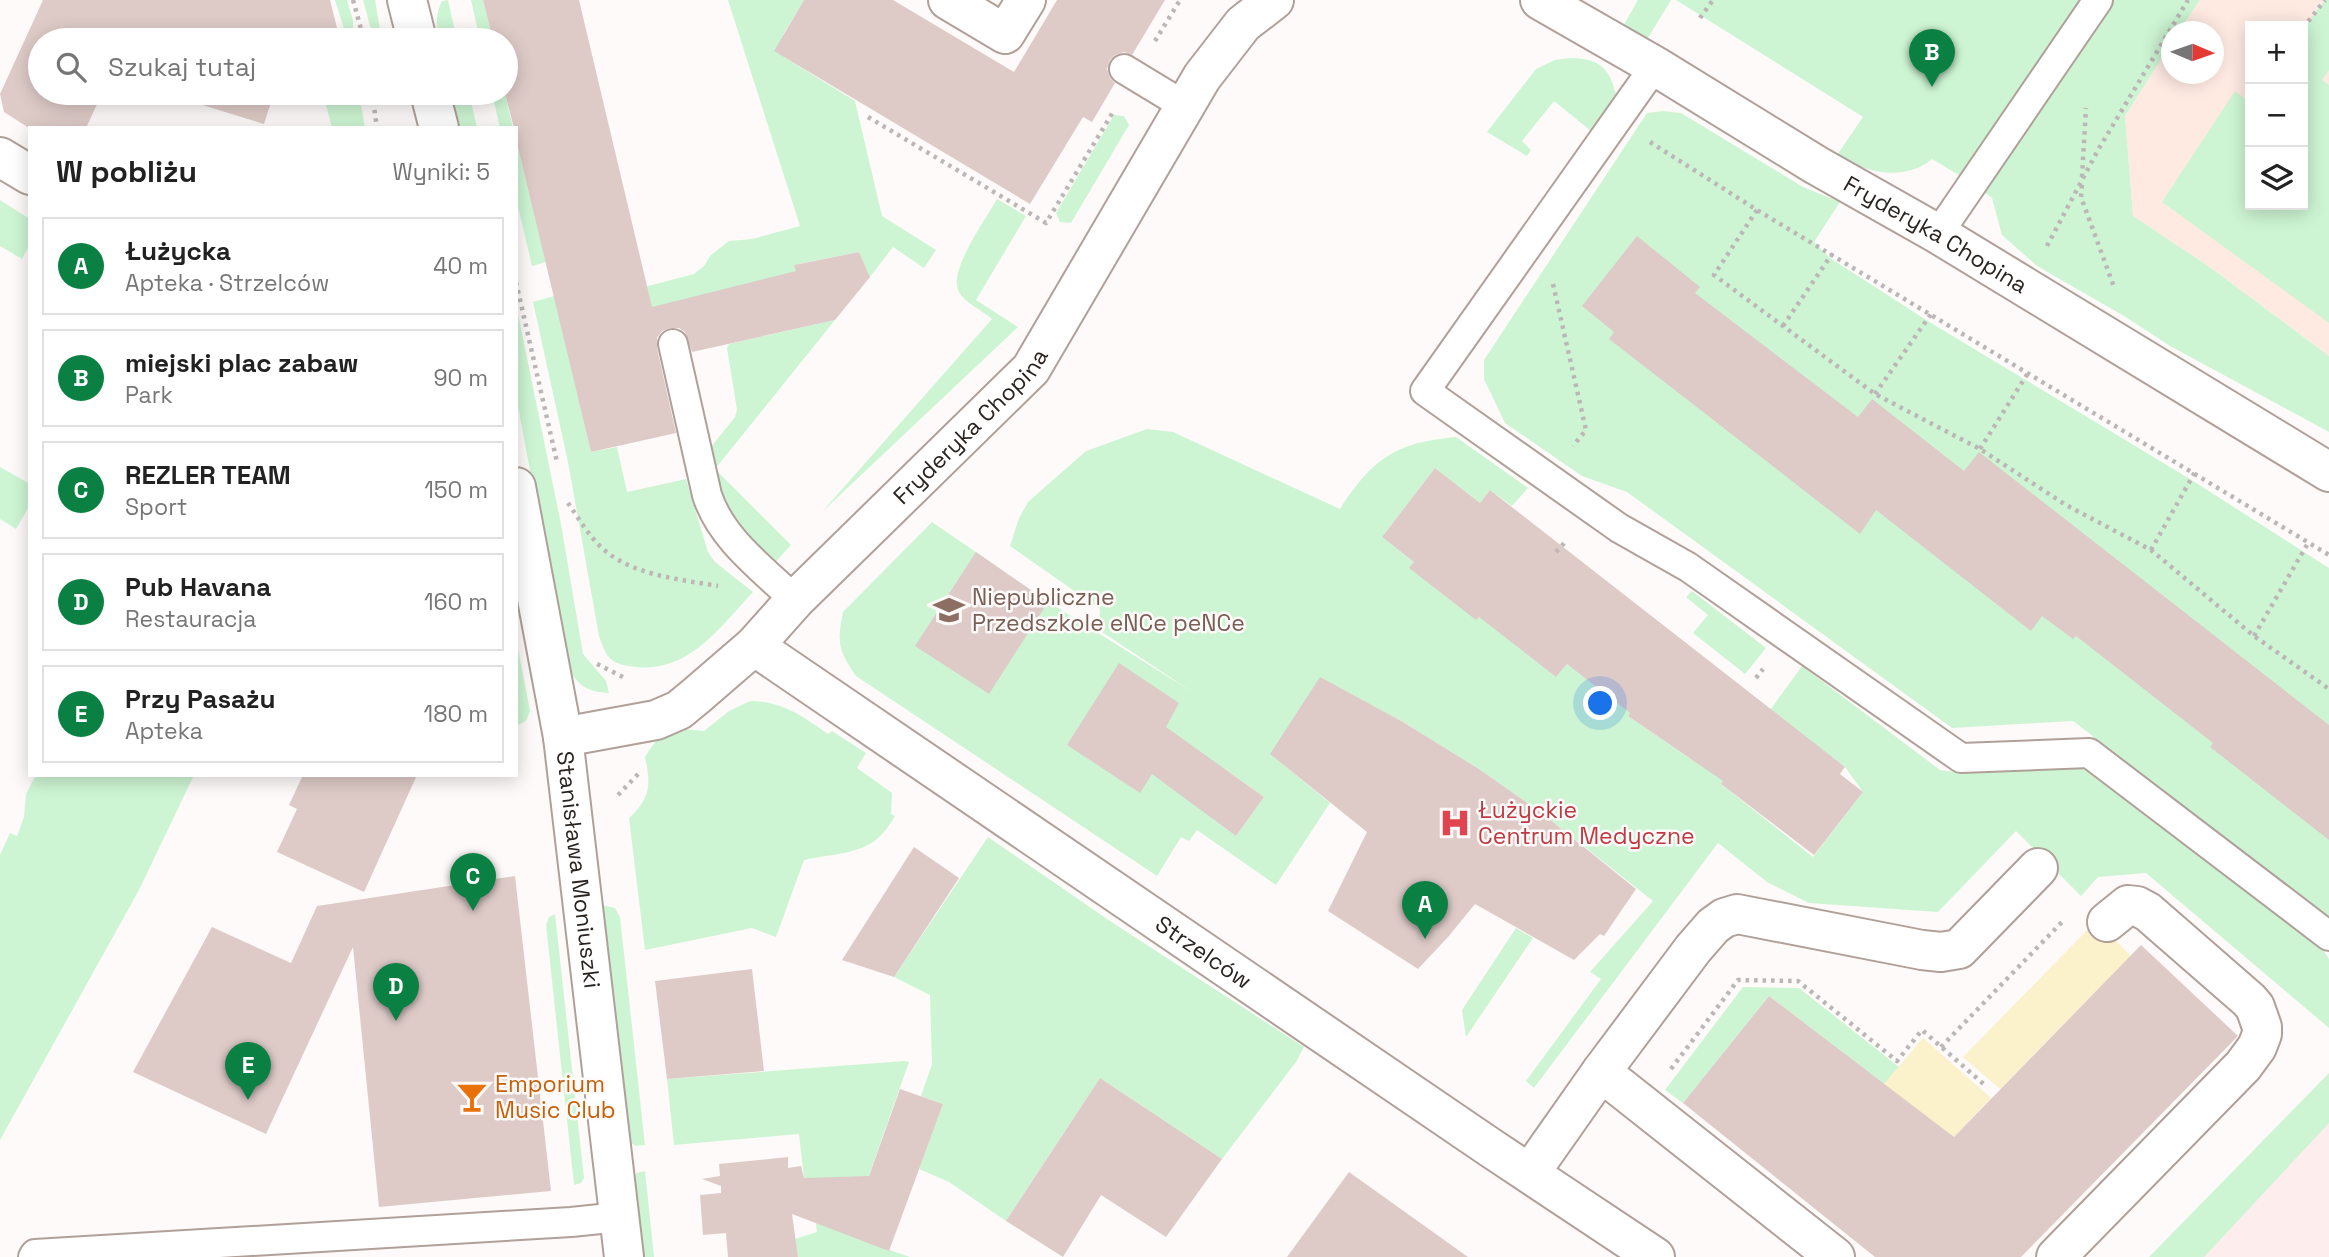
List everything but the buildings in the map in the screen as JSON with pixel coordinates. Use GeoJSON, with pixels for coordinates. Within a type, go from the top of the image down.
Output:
{"type":"FeatureCollection","features":[{"type":"Feature","properties":{"kind":"street"},"geometry":{"type":"LineString","coordinates":[[407,0],[414,28]]}},
{"type":"Feature","properties":{"kind":"street"},"geometry":{"type":"LineString","coordinates":[[948,0],[1005,34],[1031,8]]}},
{"type":"Feature","properties":{"kind":"street","name":"Fryderyka Chopina"},"geometry":{"type":"LineString","coordinates":[[562,737],[656,720],[679,710],[754,646],[786,591],[1031,369],[1202,77],[1231,38],[1256,12],[1273,0]]}},
{"type":"Feature","properties":{"kind":"street","name":"Fryderyka Chopina"},"geometry":{"type":"LineString","coordinates":[[1540,0],[1655,66],[1816,165],[1938,234],[2329,472]]}},
{"type":"Feature","properties":{"kind":"street"},"geometry":{"type":"LineString","coordinates":[[433,105],[438,126]]}},
{"type":"Feature","properties":{"kind":"street"},"geometry":{"type":"LineString","coordinates":[[0,157],[28,175]]}},
{"type":"Feature","properties":{"kind":"street","name":"Stanisława Moniuszki"},"geometry":{"type":"LineString","coordinates":[[518,498],[562,737],[624,1257]]}},
{"type":"Feature","properties":{"kind":"street","name":"Strzelców"},"geometry":{"type":"LineString","coordinates":[[754,646],[1655,1257]]}},
{"type":"Feature","properties":{"kind":"street"},"geometry":{"type":"LineString","coordinates":[[1530,1173],[1693,949],[1713,926],[1724,918],[1737,914],[1923,950],[1951,952],[1959,949],[2038,868]]}},
{"type":"Feature","properties":{"kind":"street"},"geometry":{"type":"LineString","coordinates":[[2056,1257],[2243,1066],[2257,1047],[2262,1034],[2261,1021],[2249,1000],[2148,912],[2128,905],[2107,922]]}},
{"type":"Feature","properties":{"kind":"street"},"geometry":{"type":"LineString","coordinates":[[1601,1072],[1835,1257]]}},
{"type":"Feature","properties":{"kind":"lane"},"geometry":{"type":"LineString","coordinates":[[1938,234],[2098,0]]}},
{"type":"Feature","properties":{"kind":"lane"},"geometry":{"type":"LineString","coordinates":[[1655,66],[1425,391],[1619,528],[1688,567],[1961,758],[2090,752],[2329,936]]}},
{"type":"Feature","properties":{"kind":"lane"},"geometry":{"type":"LineString","coordinates":[[1129,72],[1185,106]]}},
{"type":"Feature","properties":{"kind":"lane"},"geometry":{"type":"LineString","coordinates":[[673,344],[710,505],[718,523],[786,591]]}},
{"type":"Feature","properties":{"kind":"lane"},"geometry":{"type":"LineString","coordinates":[[33,1257],[35,1254],[620,1217]]}},
{"type":"Feature","properties":{"kind":"path"},"geometry":{"type":"LineString","coordinates":[[353,0],[361,28]]}},
{"type":"Feature","properties":{"kind":"path"},"geometry":{"type":"LineString","coordinates":[[1700,18],[1713,0]]}},
{"type":"Feature","properties":{"kind":"path"},"geometry":{"type":"LineString","coordinates":[[2043,253],[2098,150],[2188,0]]}},
{"type":"Feature","properties":{"kind":"path"},"geometry":{"type":"LineString","coordinates":[[2308,22],[2325,0]]}},
{"type":"Feature","properties":{"kind":"path"},"geometry":{"type":"LineString","coordinates":[[868,117],[1046,223],[1129,72]]}},
{"type":"Feature","properties":{"kind":"path"},"geometry":{"type":"LineString","coordinates":[[374,105],[377,126]]}},
{"type":"Feature","properties":{"kind":"path"},"geometry":{"type":"LineString","coordinates":[[2086,108],[2081,197],[2116,292]]}},
{"type":"Feature","properties":{"kind":"path"},"geometry":{"type":"LineString","coordinates":[[1618,118],[1634,133],[1757,210],[2329,555]]}},
{"type":"Feature","properties":{"kind":"path"},"geometry":{"type":"LineString","coordinates":[[1757,210],[1714,275],[1875,394],[1980,449],[2066,505],[2151,550],[2254,636],[2329,689]]}},
{"type":"Feature","properties":{"kind":"path"},"geometry":{"type":"LineString","coordinates":[[1783,326],[1832,254]]}},
{"type":"Feature","properties":{"kind":"path"},"geometry":{"type":"LineString","coordinates":[[1547,478],[1586,430],[1551,276]]}},
{"type":"Feature","properties":{"kind":"path"},"geometry":{"type":"LineString","coordinates":[[518,291],[560,473]]}},
{"type":"Feature","properties":{"kind":"path"},"geometry":{"type":"LineString","coordinates":[[1875,394],[1931,314]]}},
{"type":"Feature","properties":{"kind":"path"},"geometry":{"type":"LineString","coordinates":[[1980,449],[2029,373]]}},
{"type":"Feature","properties":{"kind":"path"},"geometry":{"type":"LineString","coordinates":[[2151,550],[2195,472]]}},
{"type":"Feature","properties":{"kind":"path"},"geometry":{"type":"LineString","coordinates":[[568,512],[566,499],[595,541],[621,561],[648,572],[765,594],[786,591]]}},
{"type":"Feature","properties":{"kind":"path"},"geometry":{"type":"LineString","coordinates":[[2254,636],[2308,543]]}},
{"type":"Feature","properties":{"kind":"path"},"geometry":{"type":"LineString","coordinates":[[594,662],[626,678]]}},
{"type":"Feature","properties":{"kind":"path"},"geometry":{"type":"LineString","coordinates":[[1941,1047],[2063,920]]}},
{"type":"Feature","properties":{"kind":"path"},"geometry":{"type":"LineString","coordinates":[[1643,1106],[1738,980],[1798,981],[1897,1061],[1922,1030],[1987,1087]]}},
{"type":"Feature","properties":{"kind":"shaded area"},"geometry":{"type":"Polygon","coordinates":[[[2200,0],[2329,0],[2329,356],[2211,268],[2133,216],[2125,116],[2161,60],[2161,84],[2224,84],[2224,21],[2186,21],[2200,0]]]}},
{"type":"Feature","properties":{"kind":"shaded area"},"geometry":{"type":"Polygon","coordinates":[[[2329,1091],[2329,1257],[2188,1257],[2329,1091]]]}},
{"type":"Feature","properties":{"kind":"green space"},"geometry":{"type":"Polygon","coordinates":[[[335,0],[347,0],[353,28],[344,28],[335,0]]]}},
{"type":"Feature","properties":{"kind":"green space"},"geometry":{"type":"Polygon","coordinates":[[[363,0],[375,0],[380,28],[370,26],[363,0]]]}},
{"type":"Feature","properties":{"kind":"green space"},"geometry":{"type":"Polygon","coordinates":[[[448,0],[454,28],[437,28],[438,11],[442,1],[448,0]]]}},
{"type":"Feature","properties":{"kind":"green space"},"geometry":{"type":"Polygon","coordinates":[[[471,0],[483,0],[490,28],[477,28],[471,0]]]}},
{"type":"Feature","properties":{"kind":"green space"},"geometry":{"type":"Polygon","coordinates":[[[728,0],[804,0],[783,35],[784,57],[855,101],[882,216],[936,250],[924,268],[893,247],[870,277],[859,252],[798,264],[800,271],[563,331],[591,452],[617,447],[627,492],[686,479],[708,552],[715,562],[753,592],[716,632],[688,655],[655,667],[627,666],[615,662],[607,655],[599,636],[568,462],[533,302],[586,287],[637,289],[694,274],[704,266],[711,255],[729,241],[752,239],[800,226],[728,0]]]}},
{"type":"Feature","properties":{"kind":"green space"},"geometry":{"type":"Polygon","coordinates":[[[1638,0],[1671,0],[1643,46],[1622,28],[1638,0]]]}},
{"type":"Feature","properties":{"kind":"green space"},"geometry":{"type":"Polygon","coordinates":[[[1676,0],[2200,0],[2186,21],[2161,21],[2161,60],[2125,116],[2133,216],[2211,268],[2329,356],[2329,432],[2170,346],[2037,266],[2002,235],[1992,198],[1932,159],[1909,171],[1897,173],[1872,170],[1837,155],[1863,117],[1676,0]]]}},
{"type":"Feature","properties":{"kind":"green space"},"geometry":{"type":"Polygon","coordinates":[[[2325,0],[2329,0],[2329,70],[2322,80],[2329,85],[2329,323],[2162,202],[2235,91],[2245,98],[2245,210],[2308,210],[2308,22],[2325,0]]]}},
{"type":"Feature","properties":{"kind":"green space"},"geometry":{"type":"Polygon","coordinates":[[[1570,58],[1597,63],[1607,73],[1614,88],[1617,98],[1596,135],[1554,101],[1522,141],[1531,150],[1527,156],[1487,132],[1536,69],[1555,60],[1570,58]]]}},
{"type":"Feature","properties":{"kind":"green space"},"geometry":{"type":"Polygon","coordinates":[[[326,105],[361,105],[365,126],[331,126],[326,105]]]}},
{"type":"Feature","properties":{"kind":"green space"},"geometry":{"type":"Polygon","coordinates":[[[454,105],[472,105],[477,126],[459,126],[454,105]]]}},
{"type":"Feature","properties":{"kind":"green space"},"geometry":{"type":"Polygon","coordinates":[[[495,105],[508,105],[513,126],[500,126],[495,105]]]}},
{"type":"Feature","properties":{"kind":"green space"},"geometry":{"type":"Polygon","coordinates":[[[1647,113],[1681,113],[1803,187],[1840,202],[1814,242],[1830,258],[1931,323],[2190,479],[2329,568],[2329,917],[2073,721],[1952,728],[1627,492],[1582,476],[1505,423],[1484,379],[1484,360],[1647,113]]]}},
{"type":"Feature","properties":{"kind":"green space"},"geometry":{"type":"Polygon","coordinates":[[[1114,115],[1124,116],[1129,125],[1071,223],[1060,222],[1056,213],[1114,115]]]}},
{"type":"Feature","properties":{"kind":"green space"},"geometry":{"type":"Polygon","coordinates":[[[518,147],[546,262],[532,266],[518,206],[518,147]]]}},
{"type":"Feature","properties":{"kind":"green space"},"geometry":{"type":"Polygon","coordinates":[[[997,199],[1026,216],[976,300],[1018,327],[822,512],[992,319],[965,300],[957,283],[963,259],[997,199]]]}},
{"type":"Feature","properties":{"kind":"green space"},"geometry":{"type":"Polygon","coordinates":[[[0,200],[28,218],[28,248],[22,259],[0,246],[0,200]]]}},
{"type":"Feature","properties":{"kind":"green space"},"geometry":{"type":"Polygon","coordinates":[[[518,314],[561,524],[583,654],[606,681],[609,693],[588,689],[575,678],[567,663],[518,406],[518,314]]]}},
{"type":"Feature","properties":{"kind":"green space"},"geometry":{"type":"Polygon","coordinates":[[[835,320],[716,468],[711,447],[735,417],[737,410],[727,348],[729,344],[835,320]]]}},
{"type":"Feature","properties":{"kind":"green space"},"geometry":{"type":"Polygon","coordinates":[[[1147,429],[1173,432],[1340,509],[1363,477],[1388,456],[1417,444],[1456,437],[1528,488],[1512,506],[1490,490],[1480,503],[1435,468],[1382,537],[1414,562],[1410,568],[1483,611],[1498,631],[1556,677],[1567,664],[1641,698],[1628,716],[1689,758],[1733,769],[1721,784],[1813,857],[1863,792],[1845,767],[1770,710],[1802,666],[1940,770],[1964,773],[2080,766],[2323,950],[2329,959],[2329,1028],[2146,873],[2098,877],[2081,896],[2016,831],[1938,912],[1809,903],[1767,882],[1718,843],[1534,1088],[1526,1081],[1601,979],[1590,972],[1653,901],[1543,814],[1479,769],[1403,722],[1320,678],[1293,727],[1279,761],[1330,803],[1276,885],[1197,830],[1189,841],[1181,837],[1157,876],[856,676],[840,646],[843,612],[932,522],[1050,603],[1191,691],[1099,630],[1100,609],[1010,546],[1019,518],[1028,502],[1086,451],[1147,429]],[[1225,769],[1200,809],[1236,836],[1264,797],[1225,769]]]}},
{"type":"Feature","properties":{"kind":"green space"},"geometry":{"type":"Polygon","coordinates":[[[0,467],[28,483],[28,508],[16,529],[0,519],[0,467]]]}},
{"type":"Feature","properties":{"kind":"green space"},"geometry":{"type":"Polygon","coordinates":[[[716,470],[791,545],[771,567],[726,515],[716,470]]]}},
{"type":"Feature","properties":{"kind":"green space"},"geometry":{"type":"Polygon","coordinates":[[[1692,591],[1766,648],[1745,674],[1693,633],[1708,615],[1686,597],[1692,591]]]}},
{"type":"Feature","properties":{"kind":"green space"},"geometry":{"type":"Polygon","coordinates":[[[518,648],[530,711],[526,721],[518,725],[518,648]]]}},
{"type":"Feature","properties":{"kind":"green space"},"geometry":{"type":"Polygon","coordinates":[[[750,701],[772,704],[792,711],[828,734],[832,731],[866,753],[857,768],[892,793],[891,814],[895,816],[882,834],[866,846],[846,853],[804,860],[776,937],[752,928],[645,950],[629,818],[642,804],[648,790],[645,757],[657,740],[670,730],[704,731],[729,711],[750,701]]]}},
{"type":"Feature","properties":{"kind":"green space"},"geometry":{"type":"Polygon","coordinates":[[[35,777],[193,777],[139,890],[0,1140],[0,855],[10,833],[17,836],[24,817],[26,794],[35,777]]]}},
{"type":"Feature","properties":{"kind":"green space"},"geometry":{"type":"Polygon","coordinates":[[[988,837],[1110,921],[1304,1047],[1296,1062],[1222,1159],[1100,1078],[1006,1221],[949,1182],[919,1169],[943,1104],[921,1096],[932,1064],[930,995],[894,977],[988,837]]]}},
{"type":"Feature","properties":{"kind":"green space"},"geometry":{"type":"Polygon","coordinates":[[[602,905],[615,908],[620,917],[645,1145],[635,1146],[628,1140],[602,905]]]}},
{"type":"Feature","properties":{"kind":"green space"},"geometry":{"type":"Polygon","coordinates":[[[555,914],[584,1178],[581,1183],[574,1185],[546,925],[549,917],[555,914]]]}},
{"type":"Feature","properties":{"kind":"green space"},"geometry":{"type":"Polygon","coordinates":[[[1516,928],[1533,938],[1466,1037],[1462,1010],[1516,928]]]}},
{"type":"Feature","properties":{"kind":"green space"},"geometry":{"type":"Polygon","coordinates":[[[1743,987],[1799,988],[1899,1067],[1884,1084],[1769,996],[1683,1103],[1665,1090],[1743,987]]]}},
{"type":"Feature","properties":{"kind":"green space"},"geometry":{"type":"Polygon","coordinates":[[[909,1062],[856,1212],[866,1242],[910,1257],[798,1257],[795,1239],[817,1232],[811,1178],[804,1178],[799,1134],[674,1145],[667,1079],[909,1062]]]}},
{"type":"Feature","properties":{"kind":"green space"},"geometry":{"type":"Polygon","coordinates":[[[2329,1073],[2329,1123],[2204,1257],[2149,1257],[2329,1073]]]}},
{"type":"Feature","properties":{"kind":"green space"},"geometry":{"type":"Polygon","coordinates":[[[645,1171],[654,1257],[639,1257],[633,1177],[645,1171]]]}},
{"type":"Feature","properties":{"kind":"sand"},"geometry":{"type":"Polygon","coordinates":[[[2096,921],[2131,956],[2000,1089],[1963,1057],[2096,921]]]}},
{"type":"Feature","properties":{"kind":"sand"},"geometry":{"type":"Polygon","coordinates":[[[1923,1038],[1991,1098],[1954,1137],[1884,1084],[1923,1038]]]}},
{"type":"Feature","properties":{"kind":"place","name":"miejski plac zabaw"},"geometry":{"type":"Point","coordinates":[1932,87]}},
{"type":"Feature","properties":{"kind":"place","name":"Niepubliczne Przedszkole eNCe peNCe"},"geometry":{"type":"Point","coordinates":[949,610]}},
{"type":"Feature","properties":{"kind":"place","name":"Łużyckie Centrum Medyczne"},"geometry":{"type":"Point","coordinates":[1455,823]}},
{"type":"Feature","properties":{"kind":"place","name":"REZLER TEAM"},"geometry":{"type":"Point","coordinates":[473,911]}},
{"type":"Feature","properties":{"kind":"place","name":"Łużycka"},"geometry":{"type":"Point","coordinates":[1425,939]}},
{"type":"Feature","properties":{"kind":"place","name":"Pub Havana"},"geometry":{"type":"Point","coordinates":[396,1021]}},
{"type":"Feature","properties":{"kind":"place","name":"Emporium Music Club"},"geometry":{"type":"Point","coordinates":[472,1097]}},
{"type":"Feature","properties":{"kind":"place","name":"Przy Pasażu"},"geometry":{"type":"Point","coordinates":[248,1100]}}]}
